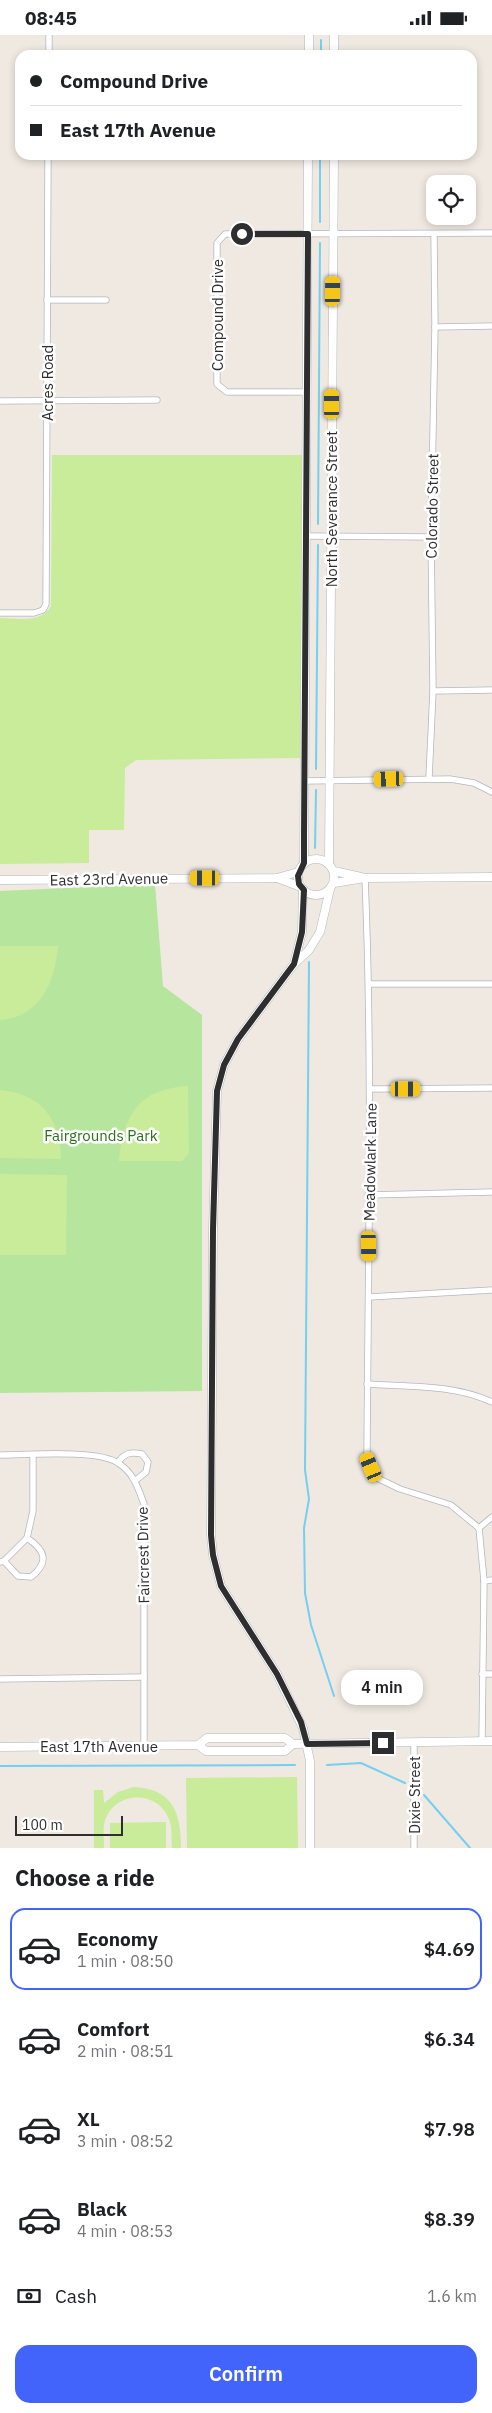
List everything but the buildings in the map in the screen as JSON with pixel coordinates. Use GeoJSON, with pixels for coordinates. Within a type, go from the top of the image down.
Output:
{"type":"FeatureCollection","features":[{"type":"Feature","properties":{"kind":"street"},"geometry":{"type":"LineString","coordinates":[[49,35],[49,50]]}},
{"type":"Feature","properties":{"kind":"street"},"geometry":{"type":"LineString","coordinates":[[309,35],[309,50]]}},
{"type":"Feature","properties":{"kind":"street"},"geometry":{"type":"LineString","coordinates":[[334,35],[334,50]]}},
{"type":"Feature","properties":{"kind":"street","name":"Acres Road"},"geometry":{"type":"LineString","coordinates":[[0,613],[34,613],[43,610],[46,604],[48,160]]}},
{"type":"Feature","properties":{"kind":"street","name":"North Severance Street"},"geometry":{"type":"LineString","coordinates":[[304,863],[308,160]]}},
{"type":"Feature","properties":{"kind":"street","name":"North Severance Street"},"geometry":{"type":"LineString","coordinates":[[329,863],[334,160]]}},
{"type":"Feature","properties":{"kind":"street","name":"Compound Drive"},"geometry":{"type":"LineString","coordinates":[[307,392],[227,393],[217,384],[217,243],[225,234],[492,233]]}},
{"type":"Feature","properties":{"kind":"street","name":"Colorado Street"},"geometry":{"type":"LineString","coordinates":[[429,778],[433,691],[431,537],[435,327],[434,234]]}},
{"type":"Feature","properties":{"kind":"street"},"geometry":{"type":"LineString","coordinates":[[47,300],[106,300]]}},
{"type":"Feature","properties":{"kind":"street"},"geometry":{"type":"LineString","coordinates":[[435,327],[492,326]]}},
{"type":"Feature","properties":{"kind":"street"},"geometry":{"type":"LineString","coordinates":[[0,401],[157,401]]}},
{"type":"Feature","properties":{"kind":"street"},"geometry":{"type":"LineString","coordinates":[[306,536],[431,537]]}},
{"type":"Feature","properties":{"kind":"street"},"geometry":{"type":"LineString","coordinates":[[433,691],[492,690]]}},
{"type":"Feature","properties":{"kind":"street"},"geometry":{"type":"LineString","coordinates":[[304,781],[463,779],[492,792]]}},
{"type":"Feature","properties":{"kind":"street"},"geometry":{"type":"LineString","coordinates":[[294,964],[302,932],[302,889],[298,880],[298,872],[304,863],[319,859],[329,863],[334,871],[320,932],[309,950],[294,964],[238,1039],[224,1065],[217,1091],[213,1229],[211,1535],[213,1555],[221,1586],[277,1674],[301,1722],[310,1761],[310,1848]]}},
{"type":"Feature","properties":{"kind":"street"},"geometry":{"type":"LineString","coordinates":[[334,871],[365,878],[492,877]]}},
{"type":"Feature","properties":{"kind":"street","name":"East 23rd Avenue"},"geometry":{"type":"LineString","coordinates":[[0,880],[277,877],[298,872]]}},
{"type":"Feature","properties":{"kind":"street","name":"East 23rd Avenue"},"geometry":{"type":"LineString","coordinates":[[277,877],[302,889]]}},
{"type":"Feature","properties":{"kind":"street"},"geometry":{"type":"LineString","coordinates":[[302,889],[317,895],[332,886],[365,878]]}},
{"type":"Feature","properties":{"kind":"street","name":"Meadowlark Lane"},"geometry":{"type":"LineString","coordinates":[[365,878],[370,984],[371,1089],[368,1195],[370,1297],[367,1457],[375,1477],[400,1489],[451,1505],[479,1528]]}},
{"type":"Feature","properties":{"kind":"street"},"geometry":{"type":"LineString","coordinates":[[370,984],[492,984]]}},
{"type":"Feature","properties":{"kind":"street"},"geometry":{"type":"LineString","coordinates":[[371,1089],[492,1088]]}},
{"type":"Feature","properties":{"kind":"street"},"geometry":{"type":"LineString","coordinates":[[368,1195],[492,1192]]}},
{"type":"Feature","properties":{"kind":"street"},"geometry":{"type":"LineString","coordinates":[[370,1297],[492,1290]]}},
{"type":"Feature","properties":{"kind":"street"},"geometry":{"type":"LineString","coordinates":[[367,1384],[443,1389],[491,1399]]}},
{"type":"Feature","properties":{"kind":"street"},"geometry":{"type":"LineString","coordinates":[[0,1455],[97,1455],[118,1462],[123,1455],[131,1452],[142,1454],[148,1463],[146,1471],[136,1481]]}},
{"type":"Feature","properties":{"kind":"street"},"geometry":{"type":"LineString","coordinates":[[27,1538],[40,1547],[43,1556],[40,1570],[31,1577],[18,1576],[2,1562],[27,1538],[33,1511],[34,1455]]}},
{"type":"Feature","properties":{"kind":"street","name":"Faircrest Drive"},"geometry":{"type":"LineString","coordinates":[[118,1462],[136,1481],[144,1504],[144,1746]]}},
{"type":"Feature","properties":{"kind":"street"},"geometry":{"type":"LineString","coordinates":[[482,1741],[484,1581],[479,1528],[492,1517]]}},
{"type":"Feature","properties":{"kind":"street"},"geometry":{"type":"LineString","coordinates":[[484,1581],[492,1580]]}},
{"type":"Feature","properties":{"kind":"street"},"geometry":{"type":"LineString","coordinates":[[482,1675],[492,1674]]}},
{"type":"Feature","properties":{"kind":"street"},"geometry":{"type":"LineString","coordinates":[[0,1679],[144,1677]]}},
{"type":"Feature","properties":{"kind":"street","name":"East 17th Avenue"},"geometry":{"type":"LineString","coordinates":[[0,1747],[198,1745],[207,1738],[285,1738],[293,1745]]}},
{"type":"Feature","properties":{"kind":"street","name":"East 17th Avenue"},"geometry":{"type":"LineString","coordinates":[[198,1745],[206,1751],[285,1751],[293,1745],[307,1744],[492,1741]]}},
{"type":"Feature","properties":{"kind":"street","name":"Dixie Street"},"geometry":{"type":"LineString","coordinates":[[414,1743],[414,1848]]}},
{"type":"Feature","properties":{"kind":"green space"},"geometry":{"type":"Polygon","coordinates":[[[52,455],[302,455],[300,758],[136,760],[125,768],[124,830],[89,830],[89,863],[0,864],[0,618],[35,618],[47,612],[51,606],[52,455]]]}},
{"type":"Feature","properties":{"kind":"green space","name":"Fairgrounds Park"},"geometry":{"type":"Polygon","coordinates":[[[155,884],[163,986],[202,1015],[202,1391],[0,1393],[0,891],[155,884]]]}},
{"type":"Feature","properties":{"kind":"green space"},"geometry":{"type":"Polygon","coordinates":[[[0,946],[58,946],[49,984],[36,1004],[26,1012],[0,1020],[0,946]]]}},
{"type":"Feature","properties":{"kind":"green space"},"geometry":{"type":"Polygon","coordinates":[[[188,1086],[189,1154],[182,1161],[119,1161],[125,1130],[130,1117],[137,1107],[157,1092],[188,1086]]]}},
{"type":"Feature","properties":{"kind":"green space"},"geometry":{"type":"Polygon","coordinates":[[[0,1090],[15,1092],[27,1097],[46,1111],[57,1132],[61,1159],[0,1158],[0,1090]]]}},
{"type":"Feature","properties":{"kind":"green space"},"geometry":{"type":"Polygon","coordinates":[[[0,1174],[67,1175],[66,1255],[0,1255],[0,1174]]]}},
{"type":"Feature","properties":{"kind":"green space"},"geometry":{"type":"Polygon","coordinates":[[[297,1777],[298,1848],[187,1848],[186,1778],[297,1777]]]}},
{"type":"Feature","properties":{"kind":"green space"},"geometry":{"type":"Polygon","coordinates":[[[134,1787],[158,1793],[172,1805],[177,1814],[181,1848],[172,1848],[171,1825],[162,1808],[153,1801],[144,1798],[133,1798],[123,1800],[108,1814],[104,1825],[104,1848],[94,1848],[94,1790],[103,1790],[104,1803],[118,1792],[134,1787]]]}},
{"type":"Feature","properties":{"kind":"green space"},"geometry":{"type":"Polygon","coordinates":[[[166,1822],[166,1848],[110,1848],[110,1823],[166,1822]]]}},
{"type":"Feature","properties":{"kind":"waterway"},"geometry":{"type":"LineString","coordinates":[[321,40],[321,50]]}},
{"type":"Feature","properties":{"kind":"waterway"},"geometry":{"type":"LineString","coordinates":[[320,160],[320,222]]}},
{"type":"Feature","properties":{"kind":"waterway"},"geometry":{"type":"LineString","coordinates":[[318,524],[320,243]]}},
{"type":"Feature","properties":{"kind":"waterway"},"geometry":{"type":"LineString","coordinates":[[316,769],[318,545]]}},
{"type":"Feature","properties":{"kind":"waterway"},"geometry":{"type":"LineString","coordinates":[[315,848],[316,790]]}},
{"type":"Feature","properties":{"kind":"waterway"},"geometry":{"type":"LineString","coordinates":[[309,962],[305,1470],[309,1499],[304,1528],[305,1593],[311,1625],[334,1696]]}},
{"type":"Feature","properties":{"kind":"waterway"},"geometry":{"type":"LineString","coordinates":[[327,1765],[361,1763],[405,1783]]}},
{"type":"Feature","properties":{"kind":"waterway"},"geometry":{"type":"LineString","coordinates":[[0,1766],[295,1765]]}},
{"type":"Feature","properties":{"kind":"waterway"},"geometry":{"type":"LineString","coordinates":[[424,1795],[470,1848]]}},
{"type":"Feature","properties":{"kind":"route"},"geometry":{"type":"LineString","coordinates":[[242,234],[308,234],[304,863],[298,872],[299,884],[304,890],[304,913],[302,932],[294,964],[238,1039],[224,1065],[217,1091],[213,1229],[211,1535],[213,1555],[221,1586],[292,1701],[301,1722],[307,1744],[383,1743]]}}]}
